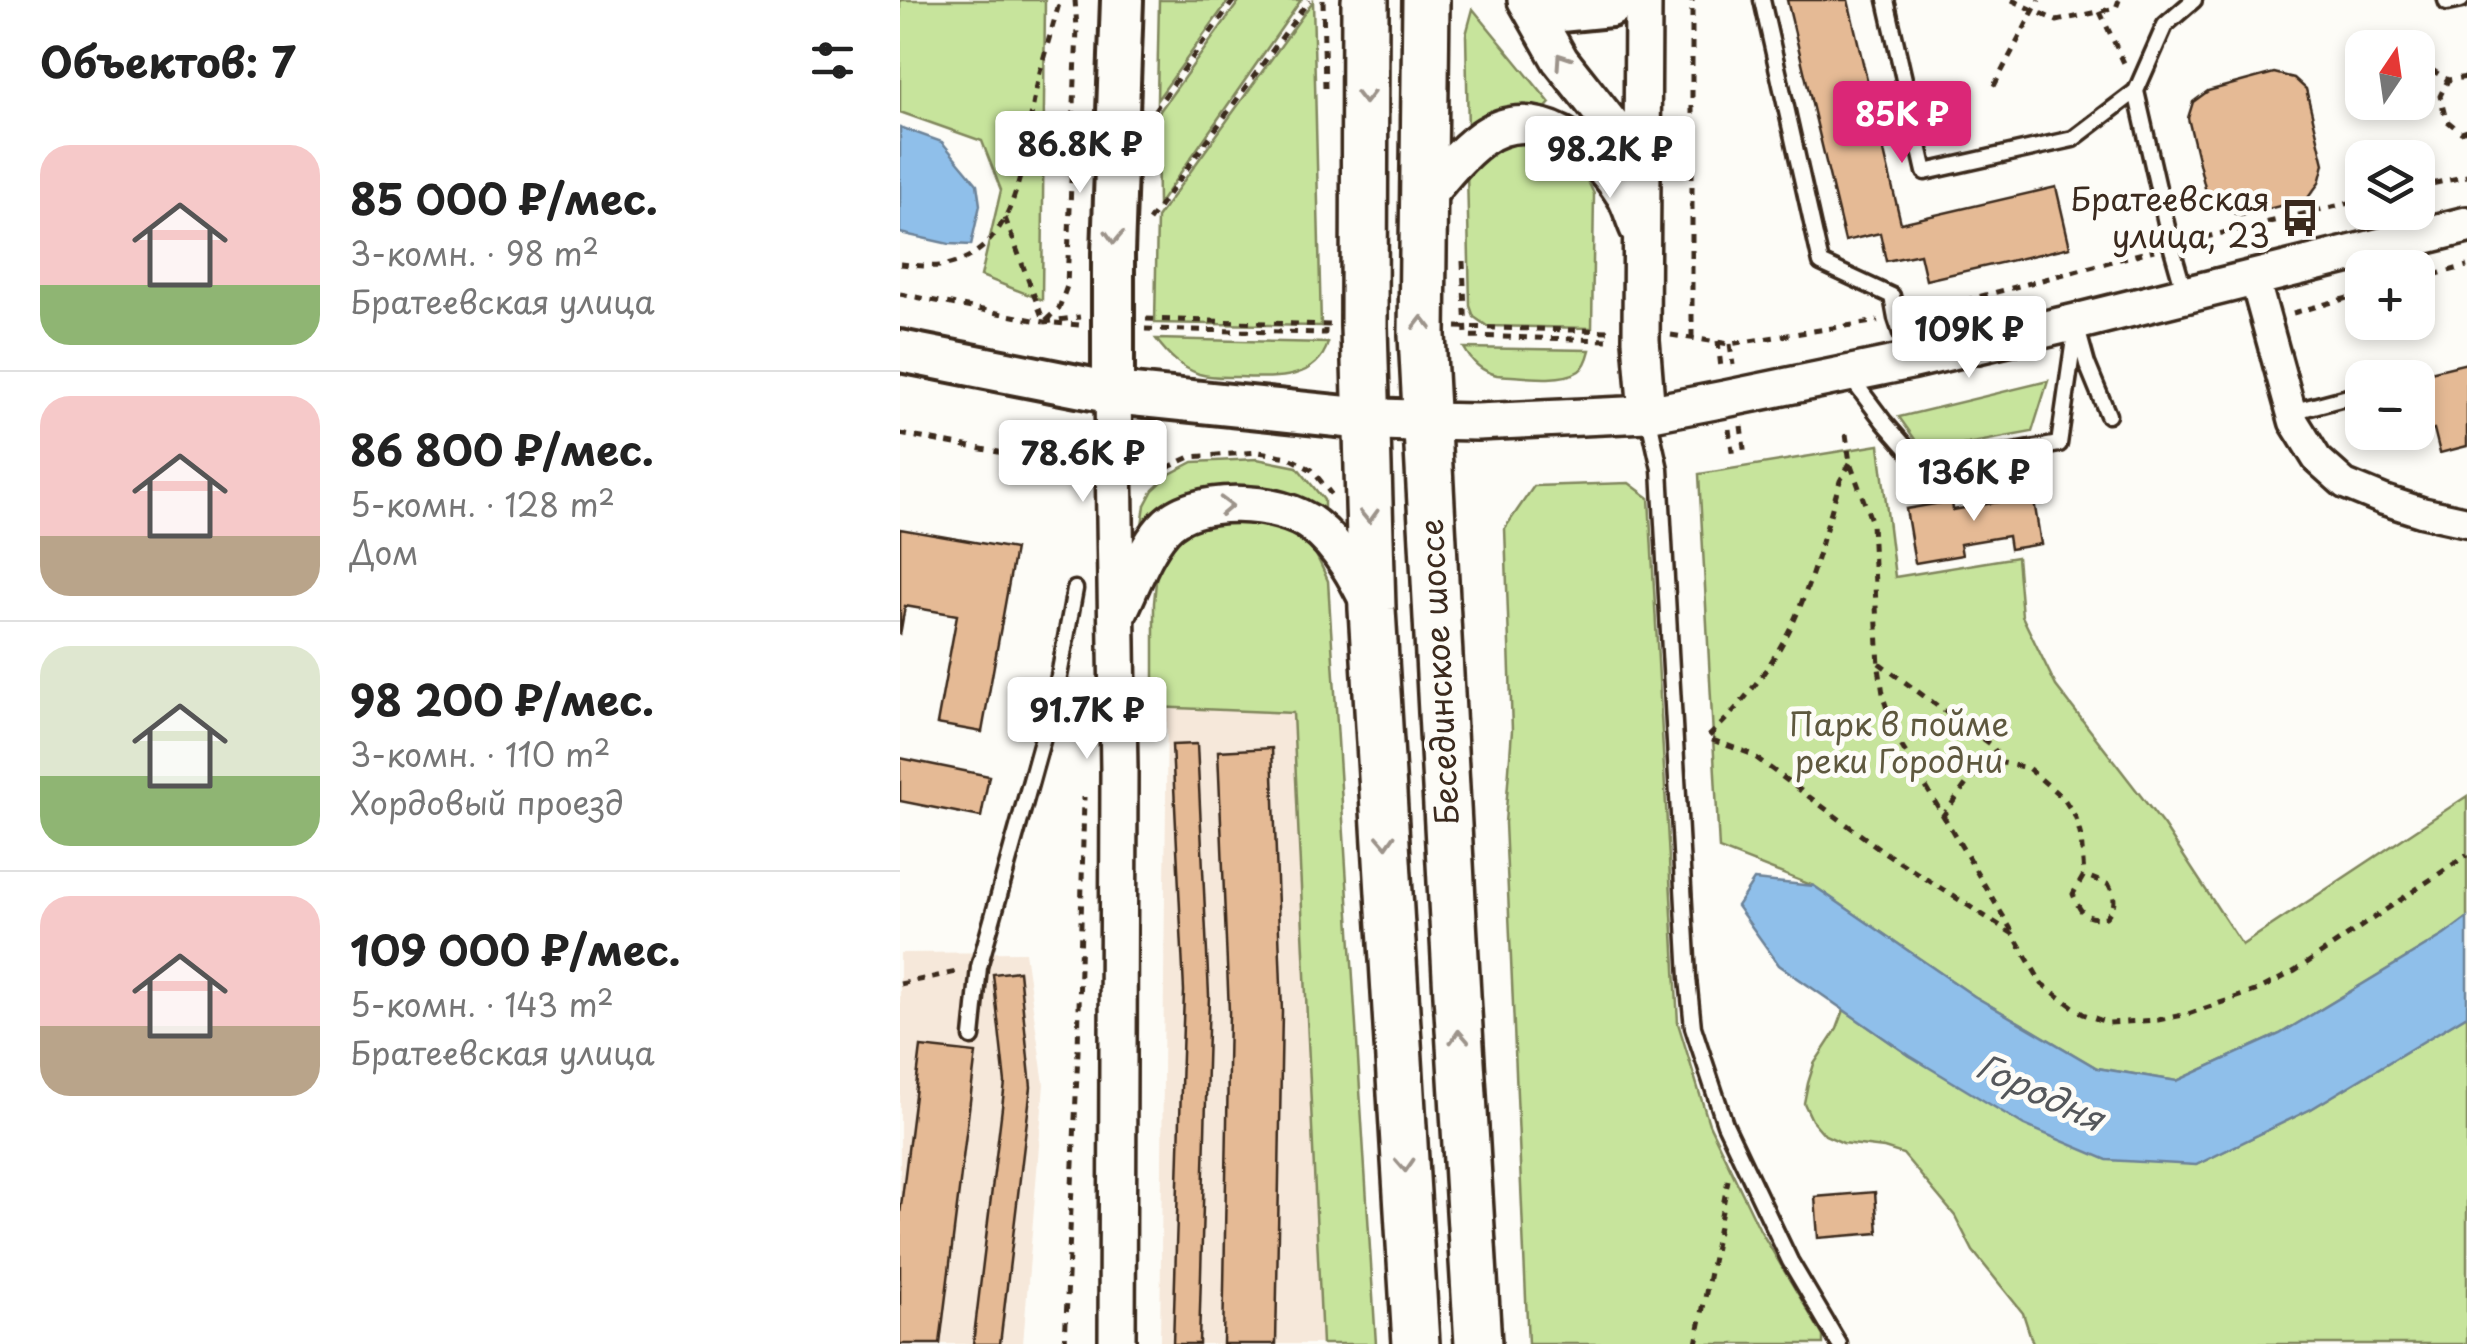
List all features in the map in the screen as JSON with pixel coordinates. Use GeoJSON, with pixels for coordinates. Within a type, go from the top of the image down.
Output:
{"type":"FeatureCollection","features":[{"type":"Feature","properties":{"kind":"main road"},"geometry":{"type":"LineString","coordinates":[[1113,393],[1131,323],[1122,0]]}},
{"type":"Feature","properties":{"kind":"main road","name":"Бесединское шоссе"},"geometry":{"type":"LineString","coordinates":[[1365,0],[1366,419],[1372,609],[1416,1344]]}},
{"type":"Feature","properties":{"kind":"main road","name":"Бесединское шоссе"},"geometry":{"type":"LineString","coordinates":[[1426,0],[1422,335],[1478,1344]]}},
{"type":"Feature","properties":{"kind":"main road"},"geometry":{"type":"LineString","coordinates":[[1535,0],[1560,11],[1610,6],[1618,0]]}},
{"type":"Feature","properties":{"kind":"main road"},"geometry":{"type":"LineString","coordinates":[[900,351],[1113,393],[1366,419],[1427,421]]}},
{"type":"Feature","properties":{"kind":"street"},"geometry":{"type":"LineString","coordinates":[[1526,0],[1560,60],[1643,165]]}},
{"type":"Feature","properties":{"kind":"street"},"geometry":{"type":"LineString","coordinates":[[1643,0],[1641,340],[1647,414]]}},
{"type":"Feature","properties":{"kind":"street"},"geometry":{"type":"LineString","coordinates":[[1424,198],[1484,136],[1510,126],[1532,125],[1555,130],[1586,150],[1624,194],[1642,238]]}},
{"type":"Feature","properties":{"kind":"street"},"geometry":{"type":"LineString","coordinates":[[1427,421],[1647,414],[1910,361],[2467,225]]}},
{"type":"Feature","properties":{"kind":"street"},"geometry":{"type":"LineString","coordinates":[[2254,277],[2294,422],[2317,459],[2345,484],[2384,500],[2467,522]]}},
{"type":"Feature","properties":{"kind":"street"},"geometry":{"type":"LineString","coordinates":[[1113,393],[1119,696],[1117,1344]]}},
{"type":"Feature","properties":{"kind":"street"},"geometry":{"type":"LineString","coordinates":[[1118,615],[1164,527],[1180,515],[1233,505],[1274,508],[1314,525],[1357,578],[1372,609]]}},
{"type":"Feature","properties":{"kind":"lane"},"geometry":{"type":"LineString","coordinates":[[1762,0],[1821,262],[1892,296],[1910,361]]}},
{"type":"Feature","properties":{"kind":"lane"},"geometry":{"type":"LineString","coordinates":[[1886,0],[1925,172],[2073,139],[2136,90],[2165,25],[2194,0]]}},
{"type":"Feature","properties":{"kind":"lane"},"geometry":{"type":"LineString","coordinates":[[2446,0],[2461,0]]}},
{"type":"Feature","properties":{"kind":"lane"},"geometry":{"type":"LineString","coordinates":[[2136,90],[2185,294]]}},
{"type":"Feature","properties":{"kind":"lane"},"geometry":{"type":"LineString","coordinates":[[1847,374],[1924,468],[2059,444],[2076,322]]}},
{"type":"Feature","properties":{"kind":"lane"},"geometry":{"type":"LineString","coordinates":[[2076,322],[2087,364],[2108,415]]}},
{"type":"Feature","properties":{"kind":"lane"},"geometry":{"type":"LineString","coordinates":[[2291,412],[2345,398]]}},
{"type":"Feature","properties":{"kind":"lane"},"geometry":{"type":"LineString","coordinates":[[1647,414],[1660,470],[1693,1027],[1735,1144],[1790,1261],[1839,1344]]}},
{"type":"Feature","properties":{"kind":"lane"},"geometry":{"type":"LineString","coordinates":[[972,1037],[979,967],[1057,687],[1075,590]]}},
{"type":"Feature","properties":{"kind":"lane"},"geometry":{"type":"LineString","coordinates":[[1057,687],[1119,696]]}},
{"type":"Feature","properties":{"kind":"path"},"geometry":{"type":"LineString","coordinates":[[900,264],[945,265],[974,254],[1005,218],[1028,148],[1035,91],[1060,0]]}},
{"type":"Feature","properties":{"kind":"path"},"geometry":{"type":"LineString","coordinates":[[1044,322],[1059,308],[1068,286],[1075,0]]}},
{"type":"Feature","properties":{"kind":"path"},"geometry":{"type":"LineString","coordinates":[[1152,113],[1234,0]]}},
{"type":"Feature","properties":{"kind":"path"},"geometry":{"type":"LineString","coordinates":[[1150,221],[1309,0]]}},
{"type":"Feature","properties":{"kind":"path"},"geometry":{"type":"LineString","coordinates":[[1692,0],[1692,338],[1730,344],[1896,318],[2345,204]]}},
{"type":"Feature","properties":{"kind":"path"},"geometry":{"type":"LineString","coordinates":[[2012,0],[2056,21],[2116,8],[2119,0]]}},
{"type":"Feature","properties":{"kind":"path"},"geometry":{"type":"LineString","coordinates":[[1994,86],[2039,0]]}},
{"type":"Feature","properties":{"kind":"path"},"geometry":{"type":"LineString","coordinates":[[2100,12],[2136,90]]}},
{"type":"Feature","properties":{"kind":"path"},"geometry":{"type":"LineString","coordinates":[[2435,72],[2448,80],[2467,77]]}},
{"type":"Feature","properties":{"kind":"path"},"geometry":{"type":"LineString","coordinates":[[2448,80],[2440,96],[2446,120],[2461,132],[2467,130]]}},
{"type":"Feature","properties":{"kind":"path"},"geometry":{"type":"LineString","coordinates":[[2435,183],[2467,176]]}},
{"type":"Feature","properties":{"kind":"path"},"geometry":{"type":"LineString","coordinates":[[1005,218],[1044,322]]}},
{"type":"Feature","properties":{"kind":"path"},"geometry":{"type":"LineString","coordinates":[[2435,274],[2467,266]]}},
{"type":"Feature","properties":{"kind":"path"},"geometry":{"type":"LineString","coordinates":[[900,294],[1044,322],[1325,325]]}},
{"type":"Feature","properties":{"kind":"path"},"geometry":{"type":"LineString","coordinates":[[2293,313],[2345,299]]}},
{"type":"Feature","properties":{"kind":"path"},"geometry":{"type":"LineString","coordinates":[[1131,323],[1325,333]]}},
{"type":"Feature","properties":{"kind":"path"},"geometry":{"type":"LineString","coordinates":[[1606,331],[1464,327],[1466,336],[1641,340]]}},
{"type":"Feature","properties":{"kind":"path"},"geometry":{"type":"LineString","coordinates":[[900,434],[1069,465],[1085,490]]}},
{"type":"Feature","properties":{"kind":"path"},"geometry":{"type":"LineString","coordinates":[[1846,434],[1850,463],[1872,523],[1879,663],[1884,700],[1898,740],[2042,984],[2084,1014],[2109,1023],[2158,1020],[2222,1004],[2258,990],[2294,971],[2467,855]]}},
{"type":"Feature","properties":{"kind":"path"},"geometry":{"type":"LineString","coordinates":[[1167,468],[1190,457],[1224,453],[1259,452],[1288,457],[1312,470],[1330,490],[1332,501]]}},
{"type":"Feature","properties":{"kind":"path"},"geometry":{"type":"LineString","coordinates":[[1850,463],[1840,481],[1804,599],[1783,643],[1757,682],[1707,738],[1752,754],[1886,854],[2013,934]]}},
{"type":"Feature","properties":{"kind":"path"},"geometry":{"type":"LineString","coordinates":[[1879,663],[1992,746],[2004,763]]}},
{"type":"Feature","properties":{"kind":"path"},"geometry":{"type":"LineString","coordinates":[[1942,817],[1970,780],[1987,765],[2004,763],[2028,768],[2064,798],[2076,818],[2084,876],[2074,894],[2080,912],[2092,919],[2106,918],[2114,907],[2109,885],[2084,876]]}},
{"type":"Feature","properties":{"kind":"path"},"geometry":{"type":"LineString","coordinates":[[1065,1344],[1084,793]]}},
{"type":"Feature","properties":{"kind":"path"},"geometry":{"type":"LineString","coordinates":[[900,984],[979,967]]}},
{"type":"Feature","properties":{"kind":"path"},"geometry":{"type":"LineString","coordinates":[[1696,1344],[1735,1144]]}},
{"type":"Feature","properties":{"kind":"shaded area"},"geometry":{"type":"Polygon","coordinates":[[[1167,708],[1293,713],[1322,1344],[1160,1344],[1167,708]]]}},
{"type":"Feature","properties":{"kind":"shaded area"},"geometry":{"type":"Polygon","coordinates":[[[1025,952],[1044,1084],[1023,1344],[900,1344],[900,953],[1025,952]]]}},
{"type":"Feature","properties":{"kind":"green space"},"geometry":{"type":"Polygon","coordinates":[[[900,0],[1045,0],[1042,300],[981,276],[1001,190],[982,141],[900,112],[900,0]]]}},
{"type":"Feature","properties":{"kind":"green space"},"geometry":{"type":"Polygon","coordinates":[[[1159,0],[1229,0],[1157,100],[1159,0]]]}},
{"type":"Feature","properties":{"kind":"green space"},"geometry":{"type":"Polygon","coordinates":[[[1240,0],[1301,0],[1158,205],[1157,115],[1240,0]]]}},
{"type":"Feature","properties":{"kind":"green space"},"geometry":{"type":"Polygon","coordinates":[[[1313,1],[1321,326],[1155,323],[1157,218],[1313,1]]]}},
{"type":"Feature","properties":{"kind":"green space"},"geometry":{"type":"Polygon","coordinates":[[[1473,9],[1550,103],[1543,111],[1468,131],[1466,35],[1473,9]]]}},
{"type":"Feature","properties":{"kind":"green space"},"geometry":{"type":"Polygon","coordinates":[[[1529,140],[1568,159],[1583,174],[1594,194],[1592,328],[1487,326],[1474,317],[1470,306],[1467,170],[1504,143],[1529,140]]]}},
{"type":"Feature","properties":{"kind":"green space"},"geometry":{"type":"Polygon","coordinates":[[[1156,339],[1328,343],[1314,365],[1291,375],[1219,377],[1186,368],[1156,339]]]}},
{"type":"Feature","properties":{"kind":"green space"},"geometry":{"type":"Polygon","coordinates":[[[1464,348],[1590,350],[1579,371],[1539,378],[1491,373],[1470,358],[1464,348]]]}},
{"type":"Feature","properties":{"kind":"green space"},"geometry":{"type":"Polygon","coordinates":[[[2048,381],[2032,432],[1924,452],[1899,417],[2048,381]]]}},
{"type":"Feature","properties":{"kind":"green space","name":"Парк в пойме реки Городни"},"geometry":{"type":"Polygon","coordinates":[[[1879,445],[1895,577],[2017,557],[2022,616],[2056,686],[2164,826],[2242,945],[2467,796],[2467,918],[2280,1034],[2177,1081],[2097,1068],[1974,996],[1814,886],[1719,849],[1699,474],[1879,445]]]}},
{"type":"Feature","properties":{"kind":"green space"},"geometry":{"type":"Polygon","coordinates":[[[1257,459],[1297,467],[1324,500],[1324,517],[1300,501],[1141,532],[1145,505],[1153,490],[1170,474],[1193,462],[1257,459]]]}},
{"type":"Feature","properties":{"kind":"green space"},"geometry":{"type":"Polygon","coordinates":[[[1629,483],[1649,498],[1678,1023],[1709,1124],[1760,1230],[1823,1336],[1823,1344],[1528,1344],[1505,823],[1512,730],[1505,528],[1534,486],[1629,483]]]}},
{"type":"Feature","properties":{"kind":"green space"},"geometry":{"type":"Polygon","coordinates":[[[1244,517],[1298,533],[1313,550],[1328,581],[1376,1344],[1322,1344],[1293,713],[1154,707],[1154,603],[1157,570],[1165,550],[1190,527],[1244,517]]]}},
{"type":"Feature","properties":{"kind":"green space"},"geometry":{"type":"Polygon","coordinates":[[[1844,1010],[1910,1056],[2196,1165],[2311,1109],[2467,1015],[2467,1344],[2033,1344],[2023,1313],[1973,1251],[1955,1216],[1903,1154],[1843,1143],[1825,1135],[1812,1120],[1804,1103],[1808,1083],[1814,1064],[1837,1029],[1844,1010]]]}},
{"type":"Feature","properties":{"kind":"water"},"geometry":{"type":"Polygon","coordinates":[[[900,127],[942,142],[977,184],[980,205],[971,245],[900,233],[900,127]]]}},
{"type":"Feature","properties":{"kind":"water","name":"Городня"},"geometry":{"type":"Polygon","coordinates":[[[1754,880],[1814,886],[1974,996],[2097,1068],[2177,1081],[2280,1034],[2467,918],[2467,1015],[2311,1109],[2196,1165],[2107,1160],[2024,1125],[1910,1056],[1779,965],[1737,906],[1754,880]]]}},
{"type":"Feature","properties":{"kind":"building"},"geometry":{"type":"Polygon","coordinates":[[[1787,0],[1848,0],[1901,223],[2056,187],[2070,247],[1926,280],[1920,254],[1886,261],[1880,233],[1845,241],[1787,0]]]}},
{"type":"Feature","properties":{"kind":"building"},"geometry":{"type":"Polygon","coordinates":[[[2274,73],[2294,78],[2306,89],[2324,164],[2319,183],[2307,199],[2241,216],[2221,208],[2206,192],[2188,118],[2193,102],[2208,91],[2274,73]]]}},
{"type":"Feature","properties":{"kind":"building"},"geometry":{"type":"Polygon","coordinates":[[[2467,363],[2467,446],[2440,453],[2435,433],[2435,371],[2467,363]]]}},
{"type":"Feature","properties":{"kind":"building"},"geometry":{"type":"Polygon","coordinates":[[[2031,482],[2041,544],[2010,549],[2008,536],[1960,544],[1962,555],[1915,563],[1906,509],[1952,501],[1953,510],[2004,501],[2002,486],[2031,482]]]}},
{"type":"Feature","properties":{"kind":"building"},"geometry":{"type":"Polygon","coordinates":[[[900,529],[1015,549],[982,732],[937,724],[957,615],[905,606],[900,635],[900,529]]]}},
{"type":"Feature","properties":{"kind":"building"},"geometry":{"type":"Polygon","coordinates":[[[1197,744],[1209,995],[1199,1344],[1173,1344],[1184,991],[1172,745],[1197,744]]]}},
{"type":"Feature","properties":{"kind":"building"},"geometry":{"type":"Polygon","coordinates":[[[1272,748],[1282,1011],[1276,1344],[1223,1344],[1229,1012],[1218,751],[1272,748]]]}},
{"type":"Feature","properties":{"kind":"building"},"geometry":{"type":"Polygon","coordinates":[[[900,758],[989,776],[981,817],[900,801],[900,758]]]}},
{"type":"Feature","properties":{"kind":"building"},"geometry":{"type":"Polygon","coordinates":[[[1019,971],[1031,1087],[1000,1344],[973,1344],[1005,1083],[993,974],[1019,971]]]}},
{"type":"Feature","properties":{"kind":"building"},"geometry":{"type":"Polygon","coordinates":[[[921,1047],[976,1053],[940,1344],[900,1344],[900,1214],[921,1047]]]}},
{"type":"Feature","properties":{"kind":"building"},"geometry":{"type":"Polygon","coordinates":[[[1875,1192],[1878,1233],[1818,1238],[1815,1197],[1875,1192]]]}},
{"type":"Feature","properties":{"kind":"place","name":"Братеевская улица, 23"},"geometry":{"type":"Point","coordinates":[2300,218]}}]}
